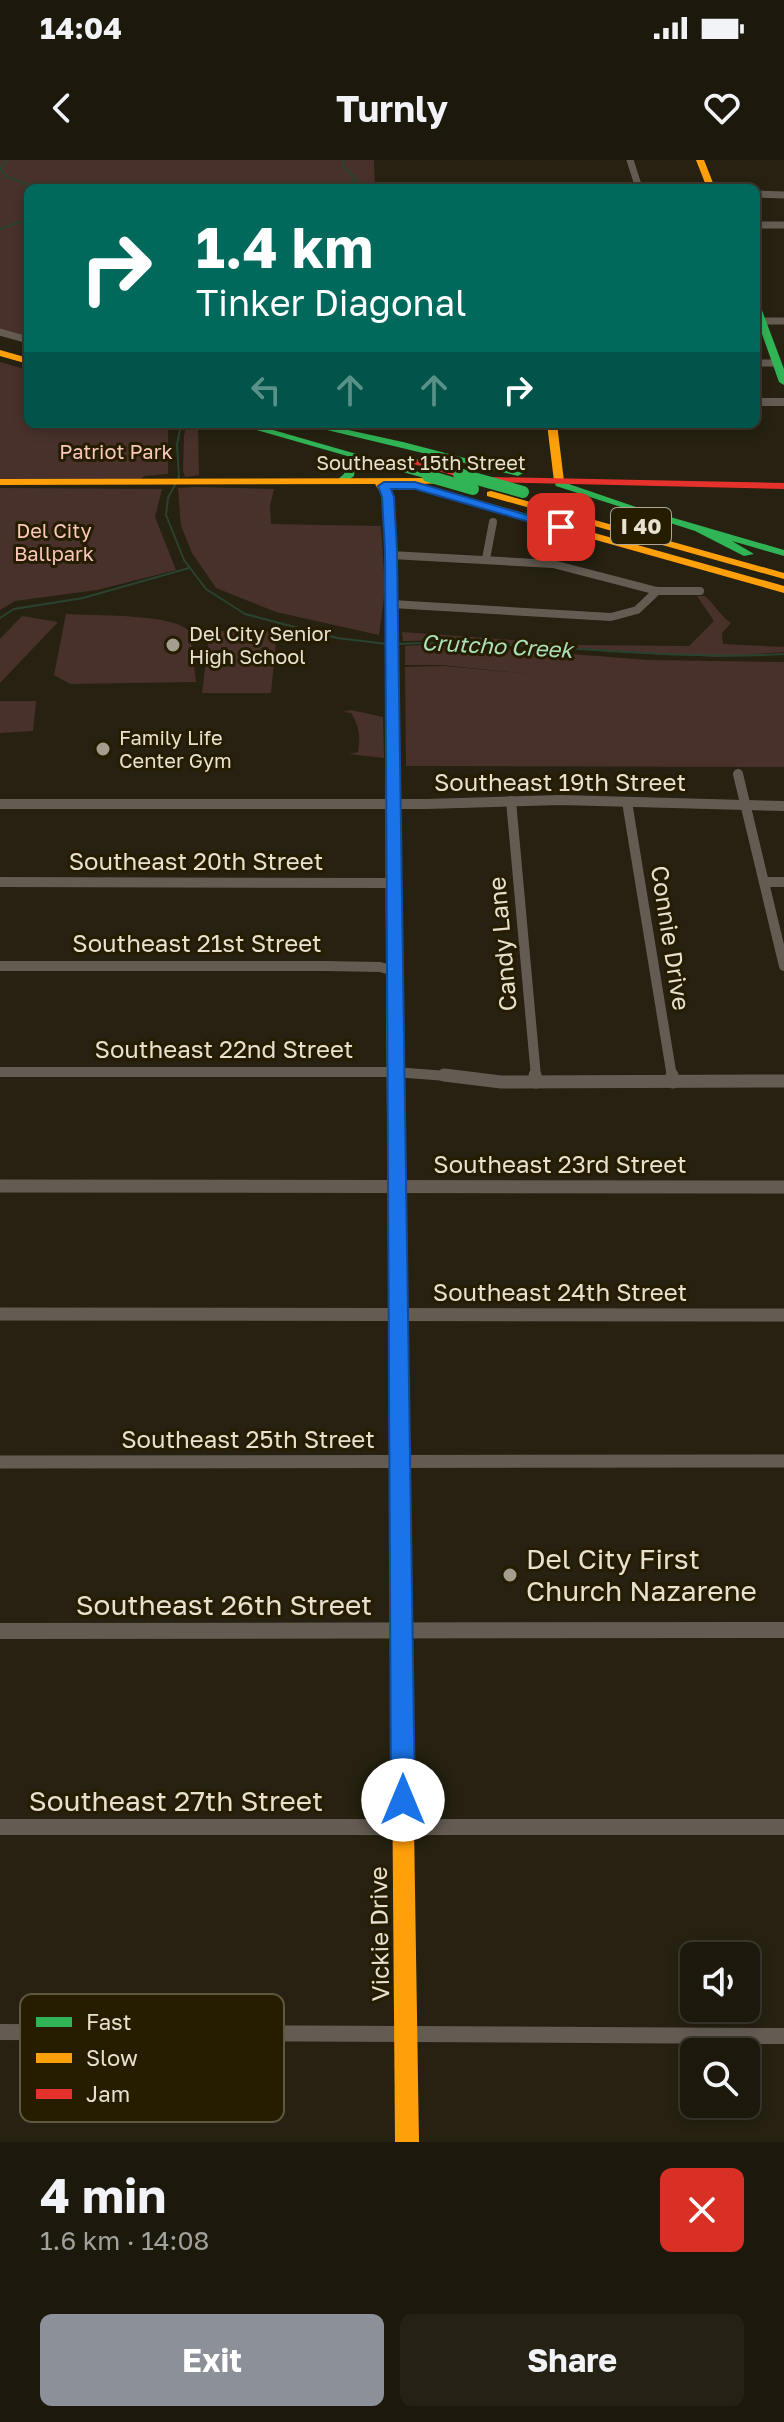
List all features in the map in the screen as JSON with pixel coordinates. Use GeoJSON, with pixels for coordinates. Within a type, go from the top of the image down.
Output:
{"type":"FeatureCollection","features":[{"type":"Feature","properties":{"kind":"main road"},"geometry":{"type":"LineString","coordinates":[[700,160],[709,184]]}},
{"type":"Feature","properties":{"kind":"main road"},"geometry":{"type":"LineString","coordinates":[[760,321],[784,382]]}},
{"type":"Feature","properties":{"kind":"main road"},"geometry":{"type":"LineString","coordinates":[[0,344],[24,351]]}},
{"type":"Feature","properties":{"kind":"main road"},"geometry":{"type":"LineString","coordinates":[[0,353],[24,360]]}},
{"type":"Feature","properties":{"kind":"main road"},"geometry":{"type":"LineString","coordinates":[[247,428],[379,487]]}},
{"type":"Feature","properties":{"kind":"main road","name":"I 40"},"geometry":{"type":"LineString","coordinates":[[250,428],[415,481],[491,494],[784,576]]}},
{"type":"Feature","properties":{"kind":"main road","name":"I 40"},"geometry":{"type":"LineString","coordinates":[[297,428],[459,474],[514,481],[784,567]]}},
{"type":"Feature","properties":{"kind":"main road"},"geometry":{"type":"LineString","coordinates":[[325,428],[403,445],[514,481]]}},
{"type":"Feature","properties":{"kind":"main road"},"geometry":{"type":"LineString","coordinates":[[552,428],[559,482],[784,553]]}},
{"type":"Feature","properties":{"kind":"main road","name":"Southeast 15th Street"},"geometry":{"type":"LineString","coordinates":[[289,483],[347,475]]}},
{"type":"Feature","properties":{"kind":"main road"},"geometry":{"type":"LineString","coordinates":[[415,481],[784,590]]}},
{"type":"Feature","properties":{"kind":"main road","name":"Southeast 15th Street"},"geometry":{"type":"LineString","coordinates":[[415,481],[784,483]]}},
{"type":"Feature","properties":{"kind":"main road","name":"Southeast 15th Street"},"geometry":{"type":"LineString","coordinates":[[0,482],[289,483],[379,487],[415,481],[559,482]]}},
{"type":"Feature","properties":{"kind":"main road","name":"Southeast 15th Street"},"geometry":{"type":"LineString","coordinates":[[592,491],[642,483]]}},
{"type":"Feature","properties":{"kind":"main road","name":"Vickie Drive"},"geometry":{"type":"LineString","coordinates":[[379,487],[391,555],[392,604],[391,805],[407,2142]]}},
{"type":"Feature","properties":{"kind":"main road"},"geometry":{"type":"LineString","coordinates":[[698,528],[760,560]]}},
{"type":"Feature","properties":{"kind":"main road"},"geometry":{"type":"LineString","coordinates":[[644,550],[727,560]]}},
{"type":"Feature","properties":{"kind":"street"},"geometry":{"type":"LineString","coordinates":[[630,160],[638,184]]}},
{"type":"Feature","properties":{"kind":"street"},"geometry":{"type":"LineString","coordinates":[[760,194],[784,195]]}},
{"type":"Feature","properties":{"kind":"street"},"geometry":{"type":"LineString","coordinates":[[760,225],[784,225]]}},
{"type":"Feature","properties":{"kind":"street"},"geometry":{"type":"LineString","coordinates":[[760,321],[784,321]]}},
{"type":"Feature","properties":{"kind":"street"},"geometry":{"type":"LineString","coordinates":[[0,332],[24,339]]}},
{"type":"Feature","properties":{"kind":"street"},"geometry":{"type":"LineString","coordinates":[[760,363],[777,363]]}},
{"type":"Feature","properties":{"kind":"street"},"geometry":{"type":"LineString","coordinates":[[760,402],[784,402]]}},
{"type":"Feature","properties":{"kind":"street"},"geometry":{"type":"LineString","coordinates":[[486,559],[493,522]]}},
{"type":"Feature","properties":{"kind":"street"},"geometry":{"type":"LineString","coordinates":[[391,555],[568,566],[657,591],[700,591]]}},
{"type":"Feature","properties":{"kind":"street"},"geometry":{"type":"LineString","coordinates":[[392,604],[611,617],[637,610],[657,591]]}},
{"type":"Feature","properties":{"kind":"street"},"geometry":{"type":"LineString","coordinates":[[738,774],[784,966]]}},
{"type":"Feature","properties":{"kind":"street","name":"Southeast 19th Street"},"geometry":{"type":"LineString","coordinates":[[0,804],[391,805],[511,801],[784,806]]}},
{"type":"Feature","properties":{"kind":"street","name":"Candy Lane"},"geometry":{"type":"LineString","coordinates":[[511,801],[536,1082]]}},
{"type":"Feature","properties":{"kind":"street","name":"Connie Drive"},"geometry":{"type":"LineString","coordinates":[[627,802],[673,1082]]}},
{"type":"Feature","properties":{"kind":"street","name":"Southeast 20th Street"},"geometry":{"type":"LineString","coordinates":[[0,882],[393,883]]}},
{"type":"Feature","properties":{"kind":"street"},"geometry":{"type":"LineString","coordinates":[[765,882],[784,882]]}},
{"type":"Feature","properties":{"kind":"street","name":"Southeast 21st Street"},"geometry":{"type":"LineString","coordinates":[[0,966],[326,966],[380,967],[394,971]]}},
{"type":"Feature","properties":{"kind":"street","name":"Southeast 22nd Street"},"geometry":{"type":"LineString","coordinates":[[0,1072],[394,1072],[437,1074],[477,1081],[784,1081]]}},
{"type":"Feature","properties":{"kind":"street","name":"Southeast 23rd Street"},"geometry":{"type":"LineString","coordinates":[[0,1186],[784,1187]]}},
{"type":"Feature","properties":{"kind":"street","name":"Southeast 24th Street"},"geometry":{"type":"LineString","coordinates":[[0,1314],[784,1315]]}},
{"type":"Feature","properties":{"kind":"street","name":"Southeast 25th Street"},"geometry":{"type":"LineString","coordinates":[[0,1462],[784,1461]]}},
{"type":"Feature","properties":{"kind":"street","name":"Southeast 26th Street"},"geometry":{"type":"LineString","coordinates":[[0,1631],[784,1630]]}},
{"type":"Feature","properties":{"kind":"street","name":"Southeast 27th Street"},"geometry":{"type":"LineString","coordinates":[[0,1827],[784,1827]]}},
{"type":"Feature","properties":{"kind":"street"},"geometry":{"type":"LineString","coordinates":[[0,2032],[20,2032]]}},
{"type":"Feature","properties":{"kind":"street"},"geometry":{"type":"LineString","coordinates":[[284,2034],[784,2036]]}},
{"type":"Feature","properties":{"kind":"green space"},"geometry":{"type":"Polygon","coordinates":[[[0,160],[374,160],[375,184],[24,184],[24,342],[0,335],[0,160]]]}},
{"type":"Feature","properties":{"kind":"green space","name":"Patriot Park"},"geometry":{"type":"Polygon","coordinates":[[[0,362],[24,369],[24,428],[168,428],[168,474],[144,476],[141,479],[0,479],[0,362]]]}},
{"type":"Feature","properties":{"kind":"green space"},"geometry":{"type":"Polygon","coordinates":[[[186,428],[198,428],[199,475],[185,477],[186,428]]]}},
{"type":"Feature","properties":{"kind":"green space","name":"Del City Ballpark"},"geometry":{"type":"Polygon","coordinates":[[[0,488],[162,489],[155,517],[176,570],[97,590],[15,601],[0,610],[0,488]]]}},
{"type":"Feature","properties":{"kind":"green space"},"geometry":{"type":"Polygon","coordinates":[[[178,488],[274,489],[270,506],[271,524],[381,526],[385,589],[379,635],[276,612],[216,588],[192,553],[181,526],[178,488]]]}},
{"type":"Feature","properties":{"kind":"green space"},"geometry":{"type":"Polygon","coordinates":[[[697,596],[705,596],[731,623],[722,633],[723,644],[784,647],[784,652],[716,657],[452,640],[403,641],[402,632],[581,645],[689,646],[714,621],[697,596]]]}},
{"type":"Feature","properties":{"kind":"green space"},"geometry":{"type":"Polygon","coordinates":[[[66,614],[151,618],[181,626],[190,632],[196,682],[70,684],[54,675],[66,614]]]}},
{"type":"Feature","properties":{"kind":"green space"},"geometry":{"type":"Polygon","coordinates":[[[22,616],[58,622],[0,683],[0,639],[22,616]]]}},
{"type":"Feature","properties":{"kind":"green space"},"geometry":{"type":"Polygon","coordinates":[[[210,631],[277,631],[271,693],[202,693],[210,631]]]}},
{"type":"Feature","properties":{"kind":"green space"},"geometry":{"type":"Polygon","coordinates":[[[438,644],[649,660],[784,662],[784,767],[406,766],[405,667],[444,666],[540,675],[442,665],[405,665],[405,646],[438,644]]]}},
{"type":"Feature","properties":{"kind":"green space"},"geometry":{"type":"Polygon","coordinates":[[[0,701],[36,701],[33,731],[0,733],[0,701]]]}},
{"type":"Feature","properties":{"kind":"green space"},"geometry":{"type":"Polygon","coordinates":[[[351,710],[383,717],[384,758],[349,754],[358,752],[359,742],[354,718],[351,713],[343,712],[351,710]]]}},
{"type":"Feature","properties":{"kind":"waterway"},"geometry":{"type":"LineString","coordinates":[[7,160],[0,169],[6,176],[26,184]]}},
{"type":"Feature","properties":{"kind":"waterway","name":"Crutcho Creek"},"geometry":{"type":"LineString","coordinates":[[344,160],[343,166],[357,180],[346,184]]}},
{"type":"Feature","properties":{"kind":"waterway"},"geometry":{"type":"LineString","coordinates":[[0,229],[24,220]]}},
{"type":"Feature","properties":{"kind":"waterway","name":"Crutcho Creek"},"geometry":{"type":"LineString","coordinates":[[180,428],[177,445],[179,477],[168,498],[166,515],[184,560],[206,589],[245,614],[337,638],[387,644]]}},
{"type":"Feature","properties":{"kind":"waterway"},"geometry":{"type":"LineString","coordinates":[[0,618],[14,609],[83,598],[189,568]]}},
{"type":"Feature","properties":{"kind":"waterway","name":"Crutcho Creek"},"geometry":{"type":"LineString","coordinates":[[395,644],[492,644],[687,655],[784,654]]}},
{"type":"Feature","properties":{"kind":"traffic: fast"},"geometry":{"type":"LineString","coordinates":[[760,316],[784,382]]}},
{"type":"Feature","properties":{"kind":"traffic: fast"},"geometry":{"type":"LineString","coordinates":[[255,428],[428,476]]}},
{"type":"Feature","properties":{"kind":"traffic: fast"},"geometry":{"type":"LineString","coordinates":[[325,428],[403,445]]}},
{"type":"Feature","properties":{"kind":"traffic: fast"},"geometry":{"type":"LineString","coordinates":[[403,445],[518,473]]}},
{"type":"Feature","properties":{"kind":"traffic: fast"},"geometry":{"type":"LineString","coordinates":[[342,480],[349,476],[351,469]]}},
{"type":"Feature","properties":{"kind":"traffic: fast"},"geometry":{"type":"LineString","coordinates":[[459,474],[523,492]]}},
{"type":"Feature","properties":{"kind":"traffic: fast"},"geometry":{"type":"LineString","coordinates":[[428,476],[473,489]]}},
{"type":"Feature","properties":{"kind":"traffic: fast"},"geometry":{"type":"LineString","coordinates":[[560,484],[632,509],[784,553]]}},
{"type":"Feature","properties":{"kind":"traffic: fast"},"geometry":{"type":"LineString","coordinates":[[698,528],[748,554]]}},
{"type":"Feature","properties":{"kind":"traffic: fast"},"geometry":{"type":"LineString","coordinates":[[393,984],[401,1637]]}},
{"type":"Feature","properties":{"kind":"traffic: slow"},"geometry":{"type":"LineString","coordinates":[[700,160],[709,184]]}},
{"type":"Feature","properties":{"kind":"traffic: slow"},"geometry":{"type":"LineString","coordinates":[[0,353],[24,360]]}},
{"type":"Feature","properties":{"kind":"traffic: slow"},"geometry":{"type":"LineString","coordinates":[[552,428],[559,481]]}},
{"type":"Feature","properties":{"kind":"traffic: slow"},"geometry":{"type":"LineString","coordinates":[[378,481],[388,497],[391,555],[393,984]]}},
{"type":"Feature","properties":{"kind":"traffic: slow"},"geometry":{"type":"LineString","coordinates":[[0,482],[443,481]]}},
{"type":"Feature","properties":{"kind":"traffic: slow"},"geometry":{"type":"LineString","coordinates":[[415,486],[784,590]]}},
{"type":"Feature","properties":{"kind":"traffic: slow"},"geometry":{"type":"LineString","coordinates":[[491,494],[784,576]]}},
{"type":"Feature","properties":{"kind":"traffic: slow"},"geometry":{"type":"LineString","coordinates":[[401,1637],[407,2142]]}},
{"type":"Feature","properties":{"kind":"traffic: jam"},"geometry":{"type":"LineString","coordinates":[[414,461],[459,474]]}},
{"type":"Feature","properties":{"kind":"traffic: jam"},"geometry":{"type":"LineString","coordinates":[[490,480],[784,486]]}},
{"type":"Feature","properties":{"kind":"place","name":"Del City Senior High School"},"geometry":{"type":"Point","coordinates":[173,645]}},
{"type":"Feature","properties":{"kind":"place","name":"Family Life Center Gym"},"geometry":{"type":"Point","coordinates":[103,749]}},
{"type":"Feature","properties":{"kind":"place","name":"Del City First Church Nazarene"},"geometry":{"type":"Point","coordinates":[510,1575]}},
{"type":"Feature","properties":{"kind":"route"},"geometry":{"type":"LineString","coordinates":[[403,1800],[391,805],[391,551],[388,497],[384,486],[415,486],[561,527]]}}]}
